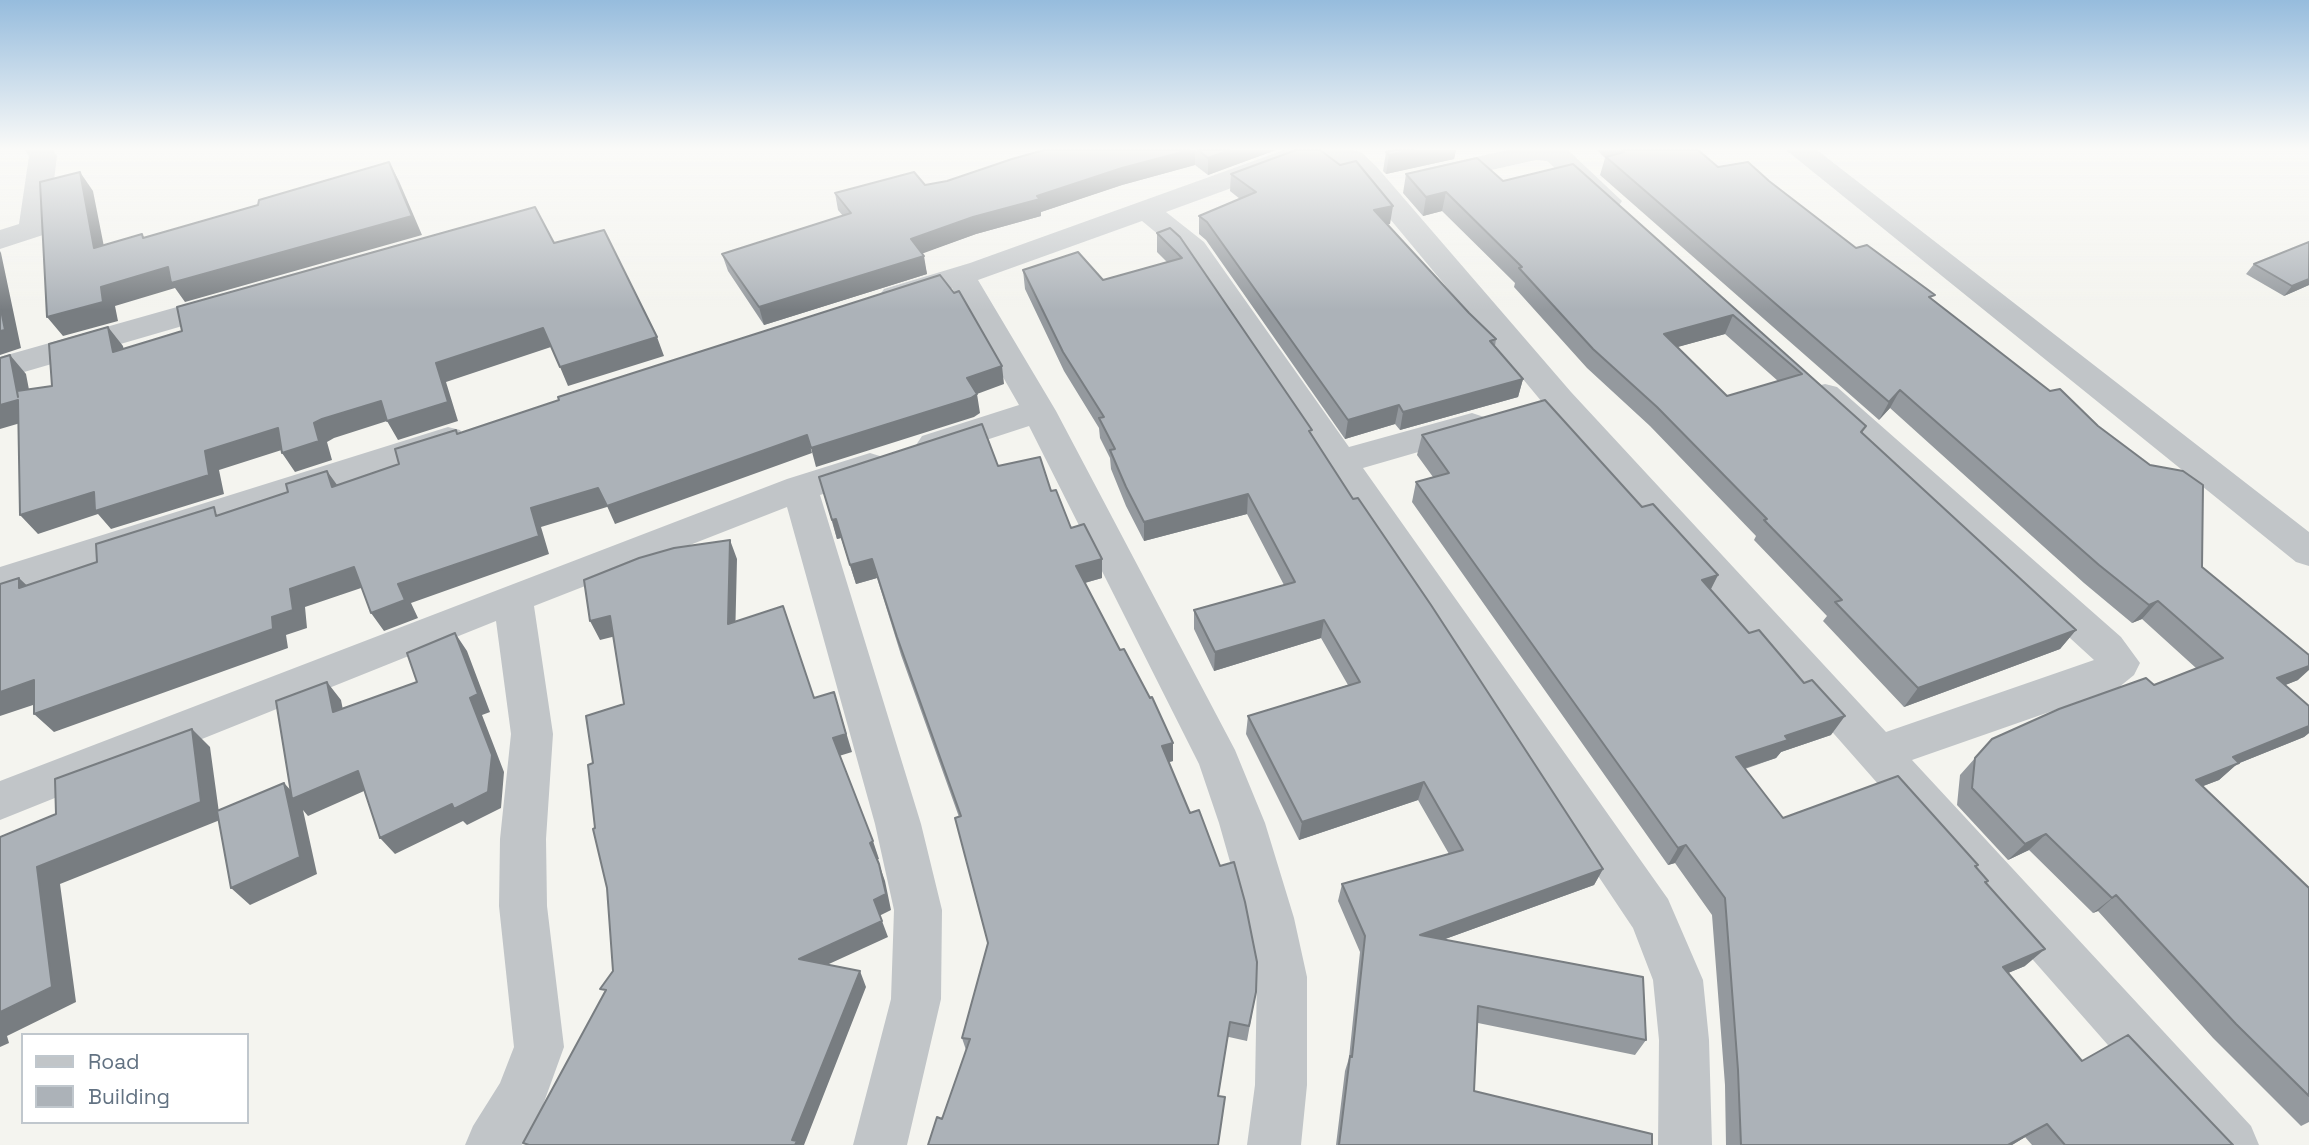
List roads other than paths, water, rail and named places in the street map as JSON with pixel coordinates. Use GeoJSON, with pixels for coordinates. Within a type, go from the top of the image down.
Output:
{"type":"FeatureCollection","features":[{"type":"Feature","properties":{"kind":"street"},"geometry":{"type":"LineString","coordinates":[[0,240],[33,229],[37,203]]}},
{"type":"Feature","properties":{"kind":"street"},"geometry":{"type":"LineString","coordinates":[[867,305],[960,276],[1161,203]]}},
{"type":"Feature","properties":{"kind":"street"},"geometry":{"type":"LineString","coordinates":[[1392,203],[1559,400],[2232,1145]]}},
{"type":"Feature","properties":{"kind":"street"},"geometry":{"type":"LineString","coordinates":[[1611,203],[1628,219]]}},
{"type":"Feature","properties":{"kind":"street"},"geometry":{"type":"LineString","coordinates":[[1868,203],[2309,552]]}},
{"type":"Feature","properties":{"kind":"street"},"geometry":{"type":"LineString","coordinates":[[1145,209],[1193,248],[1651,915],[1678,980],[1684,1040],[1685,1145]]}},
{"type":"Feature","properties":{"kind":"street"},"geometry":{"type":"LineString","coordinates":[[960,276],[1039,411],[1220,763],[1242,823],[1270,918],[1282,977],[1281,1085],[1274,1145]]}},
{"type":"Feature","properties":{"kind":"street"},"geometry":{"type":"LineString","coordinates":[[0,368],[253,295]]}},
{"type":"Feature","properties":{"kind":"street"},"geometry":{"type":"LineString","coordinates":[[1805,378],[2107,648],[2120,663],[2103,676],[1879,753]]}},
{"type":"Feature","properties":{"kind":"street"},"geometry":{"type":"LineString","coordinates":[[1339,462],[1559,400]]}},
{"type":"Feature","properties":{"kind":"street"},"geometry":{"type":"LineString","coordinates":[[0,800],[800,488],[1039,411]]}},
{"type":"Feature","properties":{"kind":"street"},"geometry":{"type":"LineString","coordinates":[[0,582],[471,431]]}},
{"type":"Feature","properties":{"kind":"street"},"geometry":{"type":"LineString","coordinates":[[800,488],[898,824],[918,910],[916,999],[880,1145]]}},
{"type":"Feature","properties":{"kind":"street"},"geometry":{"type":"LineString","coordinates":[[492,1145],[521,1098],[540,1047],[523,906],[523,839],[532,734],[513,598]]}}]}
